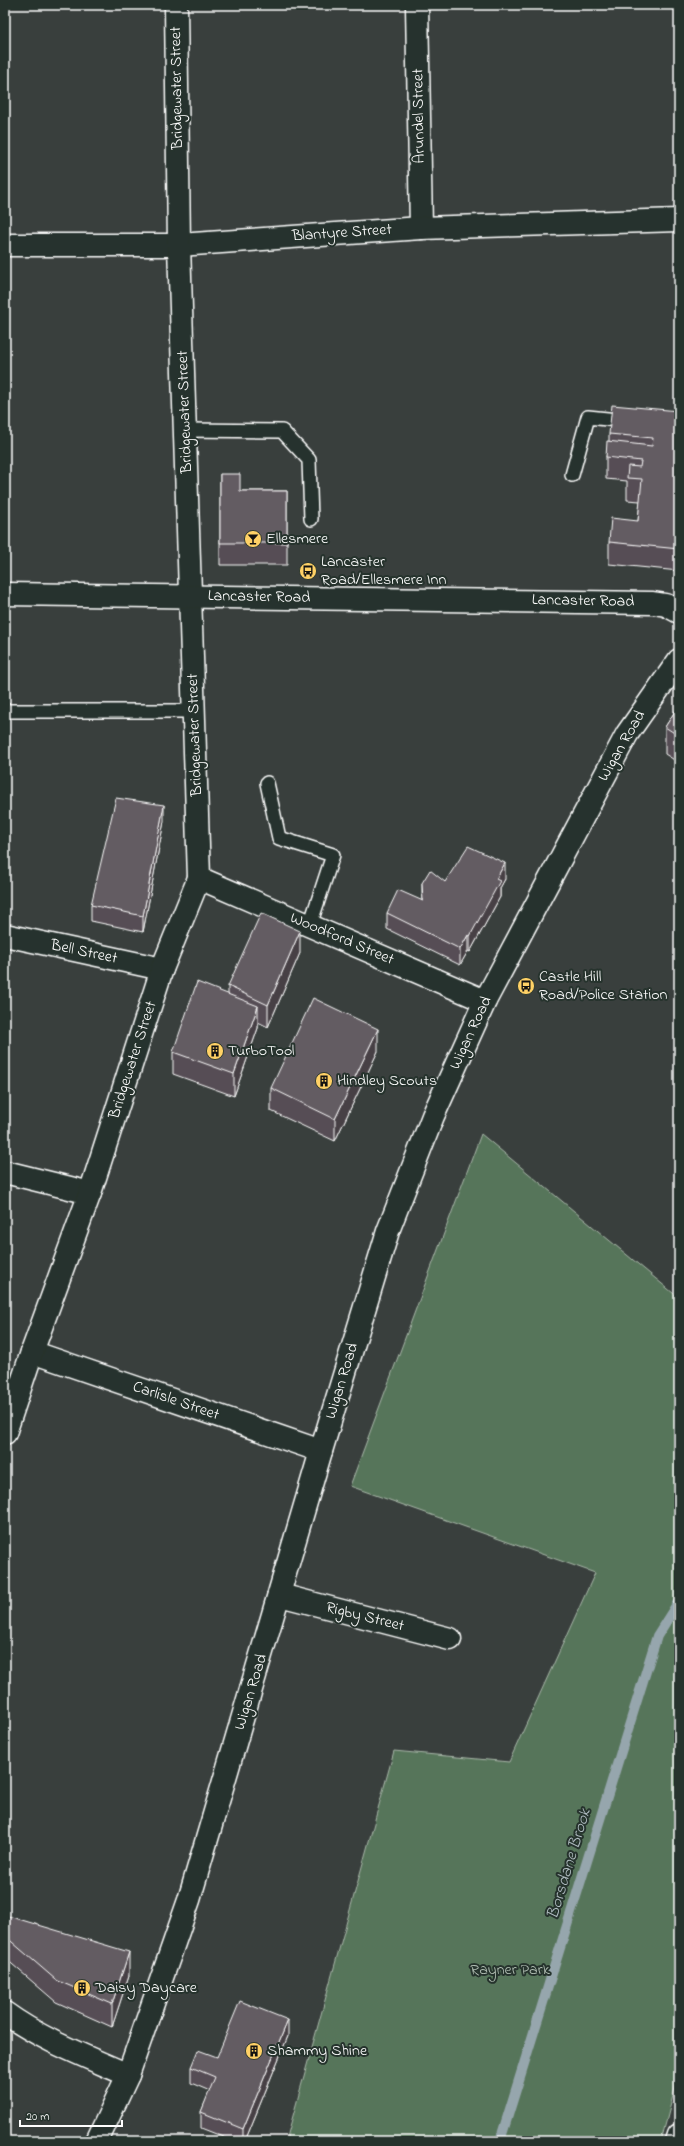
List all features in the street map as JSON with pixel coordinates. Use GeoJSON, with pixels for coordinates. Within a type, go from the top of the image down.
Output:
{"type":"FeatureCollection","features":[{"type":"Feature","properties":{"kind":"main road","name":"Bridgewater Street"},"geometry":{"type":"LineString","coordinates":[[5,1433],[32,1352],[90,1193],[162,969],[199,878],[179,245],[176,5]]}},
{"type":"Feature","properties":{"kind":"main road","name":"Arundel Street"},"geometry":{"type":"LineString","coordinates":[[417,5],[421,228]]}},
{"type":"Feature","properties":{"kind":"main road","name":"Blantyre Street"},"geometry":{"type":"LineString","coordinates":[[5,245],[179,245],[421,228],[679,220]]}},
{"type":"Feature","properties":{"kind":"main road","name":"Lancaster Road"},"geometry":{"type":"LineString","coordinates":[[5,594],[653,603],[666,605],[679,612]]}},
{"type":"Feature","properties":{"kind":"main road","name":"Wigan Road"},"geometry":{"type":"LineString","coordinates":[[97,2141],[128,2075],[189,1900],[280,1595],[320,1451],[388,1231],[433,1116],[485,1001],[628,734],[679,660]]}},
{"type":"Feature","properties":{"kind":"main road","name":"Woodford Street"},"geometry":{"type":"LineString","coordinates":[[199,878],[485,1001]]}},
{"type":"Feature","properties":{"kind":"main road","name":"Bell Street"},"geometry":{"type":"LineString","coordinates":[[5,935],[162,969]]}},
{"type":"Feature","properties":{"kind":"main road"},"geometry":{"type":"LineString","coordinates":[[5,1172],[90,1193]]}},
{"type":"Feature","properties":{"kind":"main road","name":"Carlisle Street"},"geometry":{"type":"LineString","coordinates":[[32,1352],[320,1451]]}},
{"type":"Feature","properties":{"kind":"main road","name":"Rigby Street"},"geometry":{"type":"LineString","coordinates":[[280,1595],[450,1639]]}},
{"type":"Feature","properties":{"kind":"main road"},"geometry":{"type":"LineString","coordinates":[[5,2013],[22,2026],[52,2042],[128,2075]]}},
{"type":"Feature","properties":{"kind":"main road"},"geometry":{"type":"LineString","coordinates":[[677,2141],[679,2135]]}},
{"type":"Feature","properties":{"kind":"lane"},"geometry":{"type":"LineString","coordinates":[[572,475],[588,417],[641,422]]}},
{"type":"Feature","properties":{"kind":"lane"},"geometry":{"type":"LineString","coordinates":[[186,430],[282,431],[309,460],[311,519]]}},
{"type":"Feature","properties":{"kind":"lane"},"geometry":{"type":"LineString","coordinates":[[5,711],[194,711]]}},
{"type":"Feature","properties":{"kind":"lane"},"geometry":{"type":"LineString","coordinates":[[267,783],[279,838],[333,855],[310,925]]}},
{"type":"Feature","properties":{"kind":"green space","name":"Rayner Park"},"geometry":{"type":"Polygon","coordinates":[[[481,1134],[679,1298],[679,2073],[661,2141],[286,2141],[394,1751],[509,1762],[595,1573],[350,1486],[481,1134]]]}},
{"type":"Feature","properties":{"kind":"building"},"geometry":{"type":"Polygon","coordinates":[[[612,405],[679,411],[679,549],[609,542],[611,518],[638,521],[642,479],[627,478],[628,466],[640,467],[641,461],[606,457],[607,441],[652,446],[653,438],[609,434],[612,405]]]}},
{"type":"Feature","properties":{"kind":"building","name":"Ellesmere"},"geometry":{"type":"Polygon","coordinates":[[[220,474],[240,474],[240,491],[287,491],[287,543],[220,543],[220,474]]]}},
{"type":"Feature","properties":{"kind":"building"},"geometry":{"type":"Polygon","coordinates":[[[679,705],[679,736],[665,727],[679,705]]]}},
{"type":"Feature","properties":{"kind":"building"},"geometry":{"type":"Polygon","coordinates":[[[116,798],[164,805],[143,916],[91,905],[116,798]]]}},
{"type":"Feature","properties":{"kind":"building"},"geometry":{"type":"Polygon","coordinates":[[[468,846],[505,863],[496,879],[500,881],[470,936],[468,935],[460,949],[387,913],[398,890],[423,901],[422,883],[430,870],[445,882],[468,846]]]}},
{"type":"Feature","properties":{"kind":"building"},"geometry":{"type":"Polygon","coordinates":[[[261,913],[300,931],[268,1005],[228,986],[261,913]]]}},
{"type":"Feature","properties":{"kind":"building","name":"TurboTool"},"geometry":{"type":"Polygon","coordinates":[[[197,982],[258,1006],[234,1074],[173,1052],[197,982]]]}},
{"type":"Feature","properties":{"kind":"building","name":"Hindley Scouts"},"geometry":{"type":"Polygon","coordinates":[[[313,998],[378,1029],[335,1119],[271,1088],[313,998]]]}},
{"type":"Feature","properties":{"kind":"building"},"geometry":{"type":"Polygon","coordinates":[[[5,1915],[129,1952],[112,2004],[56,1980],[5,1936],[5,1915]]]}},
{"type":"Feature","properties":{"kind":"building","name":"Shammy Shine"},"geometry":{"type":"Polygon","coordinates":[[[240,2001],[288,2020],[243,2129],[201,2112],[215,2077],[191,2067],[198,2050],[217,2057],[240,2001]]]}},
{"type":"Feature","properties":{"kind":"waterway","name":"Borsdane Brook"},"geometry":{"type":"LineString","coordinates":[[500,2141],[657,1636],[679,1601]]}},
{"type":"Feature","properties":{"kind":"place","name":"Ellesmere"},"geometry":{"type":"Point","coordinates":[253,539]}},
{"type":"Feature","properties":{"kind":"place","name":"Lancaster Road/Ellesmere Inn"},"geometry":{"type":"Point","coordinates":[308,571]}},
{"type":"Feature","properties":{"kind":"place","name":"Castle Hill Road/Police Station"},"geometry":{"type":"Point","coordinates":[526,986]}},
{"type":"Feature","properties":{"kind":"place","name":"TurboTool"},"geometry":{"type":"Point","coordinates":[215,1051]}},
{"type":"Feature","properties":{"kind":"place","name":"Hindley Scouts"},"geometry":{"type":"Point","coordinates":[324,1081]}},
{"type":"Feature","properties":{"kind":"place","name":"Daisy Daycare"},"geometry":{"type":"Point","coordinates":[82,1988]}},
{"type":"Feature","properties":{"kind":"place","name":"Shammy Shine"},"geometry":{"type":"Point","coordinates":[254,2051]}}]}
